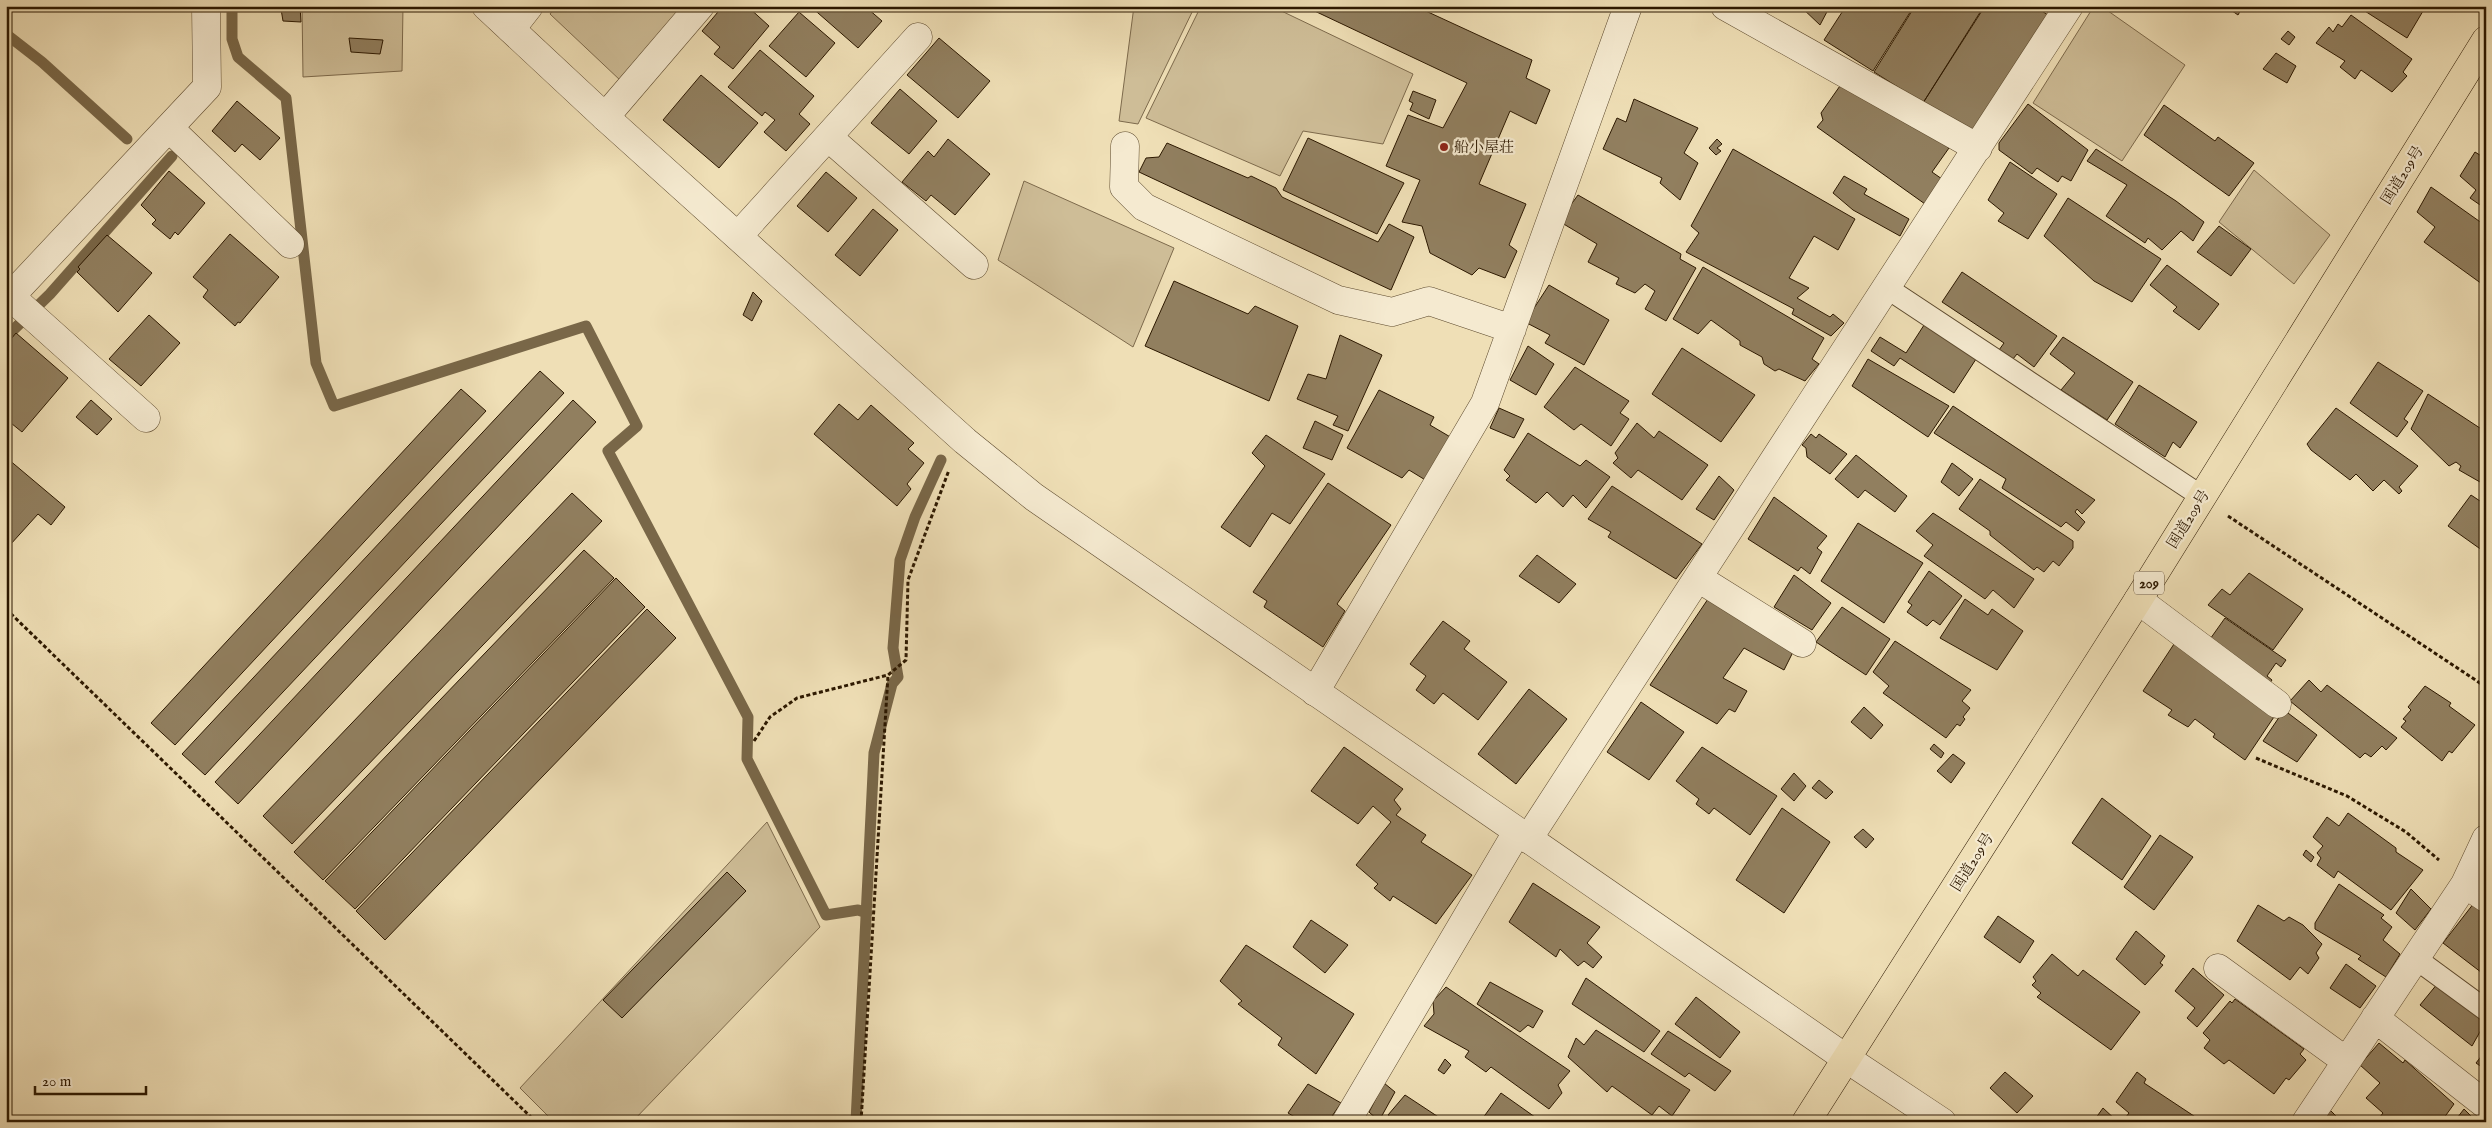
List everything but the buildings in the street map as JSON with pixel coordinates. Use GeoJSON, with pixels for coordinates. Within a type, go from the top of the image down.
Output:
{"type":"FeatureCollection","features":[{"type":"Feature","properties":{"kind":"highway","name":"国道209号"},"geometry":{"type":"LineString","coordinates":[[1806,1122],[2138,600],[2486,40]]}},
{"type":"Feature","properties":{"kind":"street"},"geometry":{"type":"LineString","coordinates":[[146,418],[8,299],[207,87],[206,6]]}},
{"type":"Feature","properties":{"kind":"street"},"geometry":{"type":"LineString","coordinates":[[486,6],[605,117],[965,441],[1034,496],[1847,1059],[1942,1122]]}},
{"type":"Feature","properties":{"kind":"street"},"geometry":{"type":"LineString","coordinates":[[511,30],[529,6]]}},
{"type":"Feature","properties":{"kind":"street"},"geometry":{"type":"LineString","coordinates":[[605,117],[700,6]]}},
{"type":"Feature","properties":{"kind":"street"},"geometry":{"type":"LineString","coordinates":[[1315,692],[1485,403],[1628,6]]}},
{"type":"Feature","properties":{"kind":"street"},"geometry":{"type":"LineString","coordinates":[[1725,6],[1978,148]]}},
{"type":"Feature","properties":{"kind":"street"},"geometry":{"type":"LineString","coordinates":[[1346,1122],[1523,835],[1698,578],[2069,6]]}},
{"type":"Feature","properties":{"kind":"street"},"geometry":{"type":"LineString","coordinates":[[738,236],[918,37]]}},
{"type":"Feature","properties":{"kind":"street"},"geometry":{"type":"LineString","coordinates":[[169,128],[290,244]]}},
{"type":"Feature","properties":{"kind":"street"},"geometry":{"type":"LineString","coordinates":[[828,137],[974,265]]}},
{"type":"Feature","properties":{"kind":"street"},"geometry":{"type":"LineString","coordinates":[[1125,146],[1124,188],[1144,207],[1338,300],[1392,312],[1429,301],[1512,329]]}},
{"type":"Feature","properties":{"kind":"street"},"geometry":{"type":"LineString","coordinates":[[1698,578],[1802,643]]}},
{"type":"Feature","properties":{"kind":"street"},"geometry":{"type":"LineString","coordinates":[[2138,600],[2276,704]]}},
{"type":"Feature","properties":{"kind":"street"},"geometry":{"type":"LineString","coordinates":[[2306,1122],[2415,958],[2476,891],[2486,839]]}},
{"type":"Feature","properties":{"kind":"street"},"geometry":{"type":"LineString","coordinates":[[2218,968],[2346,1061]]}},
{"type":"Feature","properties":{"kind":"street"},"geometry":{"type":"LineString","coordinates":[[2375,1018],[2486,1105]]}},
{"type":"Feature","properties":{"kind":"lane"},"geometry":{"type":"LineString","coordinates":[[1887,288],[2201,496]]}},
{"type":"Feature","properties":{"kind":"lane"},"geometry":{"type":"LineString","coordinates":[[2415,958],[2486,1010]]}},
{"type":"Feature","properties":{"kind":"path"},"geometry":{"type":"LineString","coordinates":[[754,741],[770,717],[797,698],[888,675],[906,660],[908,580],[949,469],[965,441]]}},
{"type":"Feature","properties":{"kind":"path"},"geometry":{"type":"LineString","coordinates":[[2201,496],[2236,522],[2486,687]]}},
{"type":"Feature","properties":{"kind":"path"},"geometry":{"type":"LineString","coordinates":[[6,610],[536,1122]]}},
{"type":"Feature","properties":{"kind":"path"},"geometry":{"type":"LineString","coordinates":[[862,1122],[888,675]]}},
{"type":"Feature","properties":{"kind":"path"},"geometry":{"type":"LineString","coordinates":[[2256,758],[2347,796],[2381,816],[2406,832],[2476,891]]}},
{"type":"Feature","properties":{"kind":"shaded area"},"geometry":{"type":"Polygon","coordinates":[[[302,6],[403,6],[402,71],[303,77],[302,6]]]}},
{"type":"Feature","properties":{"kind":"shaded area"},"geometry":{"type":"Polygon","coordinates":[[[556,6],[672,6],[678,12],[621,81],[550,14],[556,6]]]}},
{"type":"Feature","properties":{"kind":"shaded area"},"geometry":{"type":"Polygon","coordinates":[[[1134,6],[1195,6],[1138,124],[1119,121],[1134,6]]]}},
{"type":"Feature","properties":{"kind":"shaded area"},"geometry":{"type":"Polygon","coordinates":[[[1201,6],[1271,6],[1413,74],[1383,144],[1303,131],[1280,176],[1146,118],[1201,6]]]}},
{"type":"Feature","properties":{"kind":"shaded area"},"geometry":{"type":"Polygon","coordinates":[[[2094,6],[2101,6],[2185,65],[2122,161],[2033,103],[2094,6]]]}},
{"type":"Feature","properties":{"kind":"shaded area"},"geometry":{"type":"Polygon","coordinates":[[[2254,170],[2330,235],[2294,284],[2219,222],[2254,170]]]}},
{"type":"Feature","properties":{"kind":"shaded area"},"geometry":{"type":"Polygon","coordinates":[[[1024,181],[1174,248],[1133,347],[998,260],[1024,181]]]}},
{"type":"Feature","properties":{"kind":"shaded area"},"geometry":{"type":"Polygon","coordinates":[[[767,822],[820,927],[632,1122],[554,1122],[520,1088],[767,822]]]}},
{"type":"Feature","properties":{"kind":"waterway"},"geometry":{"type":"LineString","coordinates":[[232,6],[232,39],[238,57],[286,98],[316,363],[334,406],[586,326],[637,426],[608,451],[748,717],[747,759],[826,915],[858,910],[867,913]]}},
{"type":"Feature","properties":{"kind":"waterway"},"geometry":{"type":"LineString","coordinates":[[6,34],[42,62],[127,139]]}},
{"type":"Feature","properties":{"kind":"waterway"},"geometry":{"type":"LineString","coordinates":[[6,337],[50,294],[172,156]]}},
{"type":"Feature","properties":{"kind":"waterway"},"geometry":{"type":"LineString","coordinates":[[856,1122],[874,753],[892,684],[898,677],[893,648],[900,560],[915,517],[941,460]]}},
{"type":"Feature","properties":{"kind":"place","name":"船小屋荘"},"geometry":{"type":"Point","coordinates":[1444,147]}}]}
